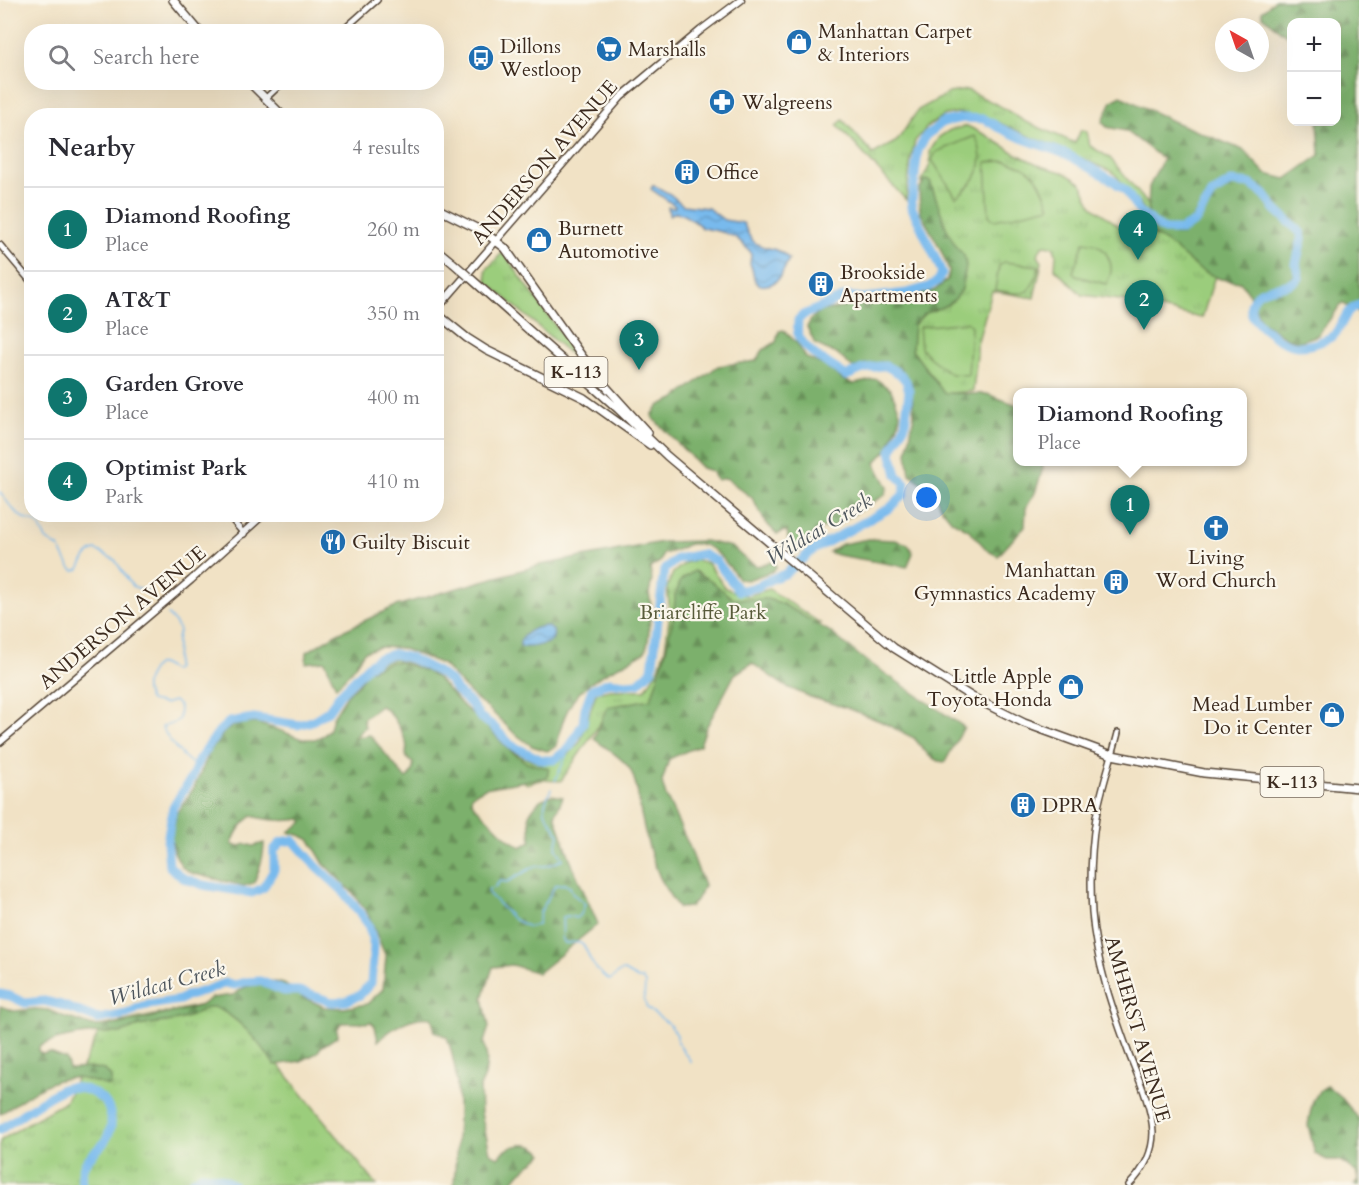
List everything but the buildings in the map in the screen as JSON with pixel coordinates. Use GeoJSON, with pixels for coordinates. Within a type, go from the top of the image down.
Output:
{"type":"FeatureCollection","features":[{"type":"Feature","properties":{"kind":"main road"},"geometry":{"type":"LineString","coordinates":[[173,0],[193,24]]}},
{"type":"Feature","properties":{"kind":"main road","name":"ANDERSON AVENUE"},"geometry":{"type":"LineString","coordinates":[[444,302],[621,97],[701,30],[741,0]]}},
{"type":"Feature","properties":{"kind":"main road"},"geometry":{"type":"LineString","coordinates":[[257,90],[275,108]]}},
{"type":"Feature","properties":{"kind":"main road"},"geometry":{"type":"LineString","coordinates":[[444,212],[484,232],[505,248],[600,380],[667,456]]}},
{"type":"Feature","properties":{"kind":"main road","name":"K-113"},"geometry":{"type":"LineString","coordinates":[[444,256],[618,409],[667,456],[894,648],[972,697],[1024,723],[1112,755],[1204,773],[1359,789]]}},
{"type":"Feature","properties":{"kind":"main road"},"geometry":{"type":"LineString","coordinates":[[444,318],[467,338],[486,350],[584,398],[667,456]]}},
{"type":"Feature","properties":{"kind":"main road","name":"ANDERSON AVENUE"},"geometry":{"type":"LineString","coordinates":[[0,742],[183,588],[256,522]]}},
{"type":"Feature","properties":{"kind":"street"},"geometry":{"type":"LineString","coordinates":[[350,24],[377,0]]}},
{"type":"Feature","properties":{"kind":"street"},"geometry":{"type":"LineString","coordinates":[[265,99],[275,90]]}},
{"type":"Feature","properties":{"kind":"street"},"geometry":{"type":"LineString","coordinates":[[0,245],[24,274]]}},
{"type":"Feature","properties":{"kind":"street"},"geometry":{"type":"LineString","coordinates":[[234,522],[244,534]]}},
{"type":"Feature","properties":{"kind":"street","name":"AMHERST AVENUE"},"geometry":{"type":"LineString","coordinates":[[1118,733],[1096,818],[1091,861],[1092,912],[1098,954],[1107,992],[1152,1123],[1152,1143],[1147,1161],[1129,1185]]}},
{"type":"Feature","properties":{"kind":"green space"},"geometry":{"type":"Polygon","coordinates":[[[1275,0],[1359,0],[1359,313],[1342,303],[1318,335],[1298,342],[1285,337],[1261,321],[1247,290],[1240,282],[1220,279],[1199,269],[1151,233],[1148,209],[1149,187],[1163,159],[1126,131],[1107,127],[1102,122],[1112,101],[1121,96],[1172,121],[1243,150],[1266,174],[1286,179],[1320,155],[1318,126],[1341,126],[1341,18],[1287,18],[1287,36],[1269,21],[1269,18],[1263,16],[1262,11],[1275,0]]]}},
{"type":"Feature","properties":{"kind":"green space"},"geometry":{"type":"Polygon","coordinates":[[[967,90],[1024,121],[1075,143],[1081,130],[1087,132],[1090,146],[1110,158],[1157,215],[1154,221],[1113,172],[986,117],[957,113],[945,115],[929,125],[915,141],[906,200],[837,125],[843,120],[873,154],[897,141],[918,110],[949,93],[967,90]]]}},
{"type":"Feature","properties":{"kind":"green space"},"geometry":{"type":"Polygon","coordinates":[[[967,126],[1041,166],[1065,173],[1081,183],[1092,206],[1122,228],[1188,245],[1240,195],[1202,318],[1120,300],[1082,295],[1055,269],[1056,253],[1053,247],[1042,246],[1038,256],[1042,262],[1034,298],[992,291],[976,348],[973,391],[942,394],[907,349],[910,320],[944,287],[951,267],[922,207],[922,181],[930,165],[930,151],[939,137],[950,130],[967,126]]]}},
{"type":"Feature","properties":{"kind":"green space"},"geometry":{"type":"Polygon","coordinates":[[[975,136],[981,154],[979,170],[970,185],[956,197],[932,160],[936,152],[975,136]]]}},
{"type":"Feature","properties":{"kind":"green space"},"geometry":{"type":"Polygon","coordinates":[[[1006,161],[1024,167],[1036,176],[1050,207],[995,220],[989,216],[986,162],[1006,161]]]}},
{"type":"Feature","properties":{"kind":"green space"},"geometry":{"type":"Polygon","coordinates":[[[925,180],[930,181],[946,227],[956,247],[964,255],[966,266],[962,289],[956,298],[947,305],[924,314],[914,325],[912,350],[944,393],[987,394],[1013,404],[1013,466],[1043,466],[1035,493],[1026,508],[1025,526],[998,556],[988,551],[969,530],[952,521],[940,506],[934,492],[910,474],[907,453],[914,415],[911,383],[901,370],[881,362],[853,368],[838,355],[815,344],[807,327],[812,318],[821,311],[848,306],[899,303],[935,290],[948,279],[949,270],[940,248],[920,212],[919,189],[925,180]]]}},
{"type":"Feature","properties":{"kind":"green space"},"geometry":{"type":"Polygon","coordinates":[[[1084,242],[1097,245],[1108,257],[1111,271],[1106,284],[1076,276],[1073,272],[1084,242]]]}},
{"type":"Feature","properties":{"kind":"green space"},"geometry":{"type":"Polygon","coordinates":[[[503,252],[579,362],[487,282],[486,270],[503,252]]]}},
{"type":"Feature","properties":{"kind":"green space"},"geometry":{"type":"Polygon","coordinates":[[[1004,262],[1039,266],[1029,289],[1020,293],[995,290],[999,266],[1004,262]]]}},
{"type":"Feature","properties":{"kind":"green space"},"geometry":{"type":"Polygon","coordinates":[[[967,322],[971,326],[968,375],[951,374],[921,348],[919,327],[967,322]]]}},
{"type":"Feature","properties":{"kind":"green space"},"geometry":{"type":"Polygon","coordinates":[[[783,330],[797,343],[806,358],[826,366],[843,380],[854,384],[876,379],[891,390],[900,412],[899,422],[887,450],[875,463],[888,487],[885,495],[832,527],[822,528],[812,536],[807,547],[797,549],[788,539],[787,530],[777,534],[766,523],[752,498],[726,478],[717,480],[711,471],[702,468],[652,415],[660,405],[674,399],[718,366],[756,361],[763,350],[776,342],[779,331],[783,330]]]}},
{"type":"Feature","properties":{"kind":"green space"},"geometry":{"type":"Polygon","coordinates":[[[868,539],[895,540],[908,544],[913,553],[907,567],[829,552],[842,544],[868,539]]]}},
{"type":"Feature","properties":{"kind":"green space"},"geometry":{"type":"Polygon","coordinates":[[[705,541],[732,547],[746,560],[757,566],[772,562],[776,568],[747,580],[739,579],[719,554],[706,546],[690,544],[663,554],[661,561],[650,568],[651,606],[645,652],[586,686],[568,709],[561,726],[557,746],[547,751],[532,746],[514,733],[442,664],[401,648],[380,647],[364,652],[336,687],[325,661],[306,663],[307,652],[336,634],[396,606],[540,565],[662,542],[705,541]]]}},
{"type":"Feature","properties":{"kind":"green space","name":"Briarcliffe Park"},"geometry":{"type":"Polygon","coordinates":[[[696,560],[708,563],[725,588],[748,596],[769,589],[820,623],[703,644],[655,714],[601,722],[561,781],[540,780],[527,784],[435,710],[374,696],[362,676],[371,666],[393,659],[430,671],[508,749],[541,764],[558,761],[580,742],[596,693],[610,690],[645,690],[659,668],[665,649],[670,612],[667,587],[673,573],[685,563],[696,560]]]}},
{"type":"Feature","properties":{"kind":"green space"},"geometry":{"type":"Polygon","coordinates":[[[694,571],[710,580],[733,599],[767,599],[781,603],[829,631],[861,657],[964,727],[945,762],[938,761],[929,756],[914,738],[880,721],[785,686],[752,663],[735,674],[706,728],[700,745],[669,759],[662,782],[704,886],[690,907],[679,908],[671,898],[654,864],[630,769],[594,739],[607,707],[651,699],[664,658],[674,614],[675,596],[681,580],[694,571]]]}},
{"type":"Feature","properties":{"kind":"green space"},"geometry":{"type":"Polygon","coordinates":[[[391,662],[399,662],[426,671],[437,678],[508,749],[527,763],[549,768],[547,777],[485,788],[472,795],[471,800],[474,805],[508,839],[521,847],[531,841],[529,814],[540,800],[552,795],[563,797],[555,815],[573,867],[598,924],[538,973],[512,965],[493,967],[483,998],[489,1027],[484,1042],[487,1059],[485,1076],[480,1087],[481,1113],[490,1153],[498,1157],[514,1146],[527,1145],[533,1146],[543,1154],[520,1173],[510,1185],[454,1185],[458,1129],[456,1073],[447,1037],[434,1031],[432,1018],[417,1018],[403,1023],[378,1041],[375,1026],[371,1022],[341,1023],[337,1030],[338,1036],[321,1047],[317,1053],[301,1061],[275,1065],[242,1025],[212,1007],[182,1019],[150,1024],[122,1033],[69,1037],[40,1046],[38,1051],[66,1059],[69,1069],[105,1070],[111,1077],[111,1085],[81,1078],[61,1079],[42,1086],[0,1114],[0,1006],[14,1011],[48,1010],[93,1026],[141,1020],[200,1006],[211,998],[233,995],[245,987],[271,981],[284,984],[324,1007],[344,1008],[367,1004],[383,989],[386,957],[368,914],[353,893],[324,864],[310,840],[289,832],[303,822],[300,819],[276,820],[252,816],[242,825],[232,844],[238,847],[264,843],[254,883],[244,886],[191,873],[182,867],[174,852],[171,839],[176,814],[194,788],[210,751],[225,731],[235,725],[256,723],[302,739],[315,739],[330,729],[333,717],[348,693],[368,670],[391,662]],[[380,706],[363,719],[365,727],[354,738],[370,735],[406,779],[412,772],[413,763],[406,756],[407,745],[399,727],[380,706]]]}},
{"type":"Feature","properties":{"kind":"green space"},"geometry":{"type":"Polygon","coordinates":[[[207,1004],[237,1014],[377,1185],[0,1185],[0,1141],[65,1102],[102,1026],[207,1004]]]}},
{"type":"Feature","properties":{"kind":"green space"},"geometry":{"type":"Polygon","coordinates":[[[1327,1086],[1341,1097],[1359,1119],[1359,1179],[1356,1172],[1339,1160],[1327,1160],[1315,1154],[1308,1125],[1313,1101],[1319,1091],[1327,1086]]]}},
{"type":"Feature","properties":{"kind":"water"},"geometry":{"type":"Polygon","coordinates":[[[653,185],[670,194],[683,205],[708,208],[724,220],[743,223],[753,241],[780,252],[789,259],[780,276],[771,284],[758,284],[754,279],[750,264],[750,251],[740,241],[724,233],[702,228],[679,213],[669,215],[668,207],[674,208],[675,206],[651,189],[653,185]]]}},
{"type":"Feature","properties":{"kind":"water"},"geometry":{"type":"Polygon","coordinates":[[[546,626],[553,630],[554,634],[550,642],[530,647],[520,646],[520,641],[528,632],[546,626]]]}},
{"type":"Feature","properties":{"kind":"waterway","name":"Wildcat Creek"},"geometry":{"type":"LineString","coordinates":[[0,994],[25,1003],[44,1001],[61,1005],[98,1019],[127,1014],[142,1006],[180,1000],[226,983],[235,985],[260,981],[284,991],[299,991],[332,1002],[346,1001],[360,995],[371,983],[374,946],[368,924],[342,890],[293,840],[281,842],[274,850],[274,870],[263,888],[252,893],[203,885],[183,878],[169,866],[167,842],[173,807],[192,777],[198,761],[219,731],[229,722],[254,718],[298,725],[312,721],[328,711],[340,694],[368,666],[379,658],[393,654],[410,658],[438,672],[450,681],[480,717],[493,726],[511,745],[542,760],[554,760],[570,747],[583,723],[585,708],[592,689],[609,682],[638,683],[652,670],[664,570],[677,559],[702,554],[716,561],[739,591],[757,587],[785,574],[813,550],[890,508],[904,494],[905,483],[897,475],[891,451],[905,425],[909,391],[906,381],[900,374],[886,366],[863,369],[846,376],[807,347],[798,334],[798,320],[803,315],[846,296],[865,298],[907,293],[928,287],[938,281],[942,273],[911,206],[918,151],[926,136],[943,122],[963,118],[984,119],[1021,138],[1068,155],[1112,180],[1126,191],[1138,210],[1164,230],[1181,230],[1195,222],[1212,194],[1231,182],[1250,184],[1264,194],[1275,209],[1300,232],[1302,239],[1296,264],[1299,278],[1294,282],[1258,293],[1251,305],[1251,311],[1258,323],[1282,341],[1298,346],[1308,345],[1333,336],[1349,311],[1359,305]]}},
{"type":"Feature","properties":{"kind":"waterway"},"geometry":{"type":"LineString","coordinates":[[0,492],[12,508],[24,518]]}},
{"type":"Feature","properties":{"kind":"waterway"},"geometry":{"type":"LineString","coordinates":[[34,522],[46,539],[58,547],[74,571],[79,569],[88,555],[96,550],[115,560],[132,586],[150,592],[155,599]]}},
{"type":"Feature","properties":{"kind":"waterway"},"geometry":{"type":"LineString","coordinates":[[168,615],[179,631],[176,667],[174,671],[161,664],[156,665],[148,678],[146,691],[150,701],[164,704],[174,701],[180,707],[179,719],[162,727],[177,749],[196,767]]}},
{"type":"Feature","properties":{"kind":"waterway"},"geometry":{"type":"LineString","coordinates":[[555,781],[570,747]]}},
{"type":"Feature","properties":{"kind":"waterway"},"geometry":{"type":"LineString","coordinates":[[551,789],[544,809],[559,834],[556,848],[563,859],[546,866],[535,866],[507,882],[500,881],[494,888],[489,889],[488,893],[513,919],[529,927],[538,924],[541,910],[556,885],[564,884],[570,887],[573,894],[585,904],[581,914],[576,918],[563,917],[562,938],[565,943],[582,944],[596,968],[610,980],[619,972],[624,971],[642,979],[645,983],[644,1000],[647,1008],[669,1024],[677,1035],[677,1042],[691,1062]]}},
{"type":"Feature","properties":{"kind":"waterway","name":"Wildcat Creek"},"geometry":{"type":"LineString","coordinates":[[0,1130],[30,1108],[63,1089],[81,1088],[95,1094],[107,1106],[111,1126],[103,1144],[84,1166],[82,1185]]}},
{"type":"Feature","properties":{"kind":"waterway","name":"Wildcat Creek"},"geometry":{"type":"LineString","coordinates":[[188,1185],[202,1175],[220,1178],[233,1185]]}},
{"type":"Feature","properties":{"kind":"place","name":"Manhattan Carpet & Interiors"},"geometry":{"type":"Point","coordinates":[799,42]}},
{"type":"Feature","properties":{"kind":"place","name":"Marshalls"},"geometry":{"type":"Point","coordinates":[609,49]}},
{"type":"Feature","properties":{"kind":"place","name":"Dillons Westloop"},"geometry":{"type":"Point","coordinates":[481,58]}},
{"type":"Feature","properties":{"kind":"place","name":"Walgreens"},"geometry":{"type":"Point","coordinates":[722,102]}},
{"type":"Feature","properties":{"kind":"place","name":"Office"},"geometry":{"type":"Point","coordinates":[687,172]}},
{"type":"Feature","properties":{"kind":"place","name":"Burnett Automotive"},"geometry":{"type":"Point","coordinates":[539,240]}},
{"type":"Feature","properties":{"kind":"place","name":"Optimist Park"},"geometry":{"type":"Point","coordinates":[1138,260]}},
{"type":"Feature","properties":{"kind":"place","name":"Brookside Apartments"},"geometry":{"type":"Point","coordinates":[821,284]}},
{"type":"Feature","properties":{"kind":"place","name":"AT&T"},"geometry":{"type":"Point","coordinates":[1144,330]}},
{"type":"Feature","properties":{"kind":"place","name":"Garden Grove"},"geometry":{"type":"Point","coordinates":[639,370]}},
{"type":"Feature","properties":{"kind":"place","name":"Living Word Church"},"geometry":{"type":"Point","coordinates":[1216,528]}},
{"type":"Feature","properties":{"kind":"place","name":"Diamond Roofing"},"geometry":{"type":"Point","coordinates":[1130,535]}},
{"type":"Feature","properties":{"kind":"place","name":"Guilty Biscuit"},"geometry":{"type":"Point","coordinates":[333,542]}},
{"type":"Feature","properties":{"kind":"place","name":"Manhattan Gymnastics Academy"},"geometry":{"type":"Point","coordinates":[1116,582]}},
{"type":"Feature","properties":{"kind":"place","name":"Little Apple Toyota Honda"},"geometry":{"type":"Point","coordinates":[1071,687]}},
{"type":"Feature","properties":{"kind":"place","name":"Mead Lumber Do it Center"},"geometry":{"type":"Point","coordinates":[1332,715]}},
{"type":"Feature","properties":{"kind":"place","name":"DPRA"},"geometry":{"type":"Point","coordinates":[1023,805]}}]}
